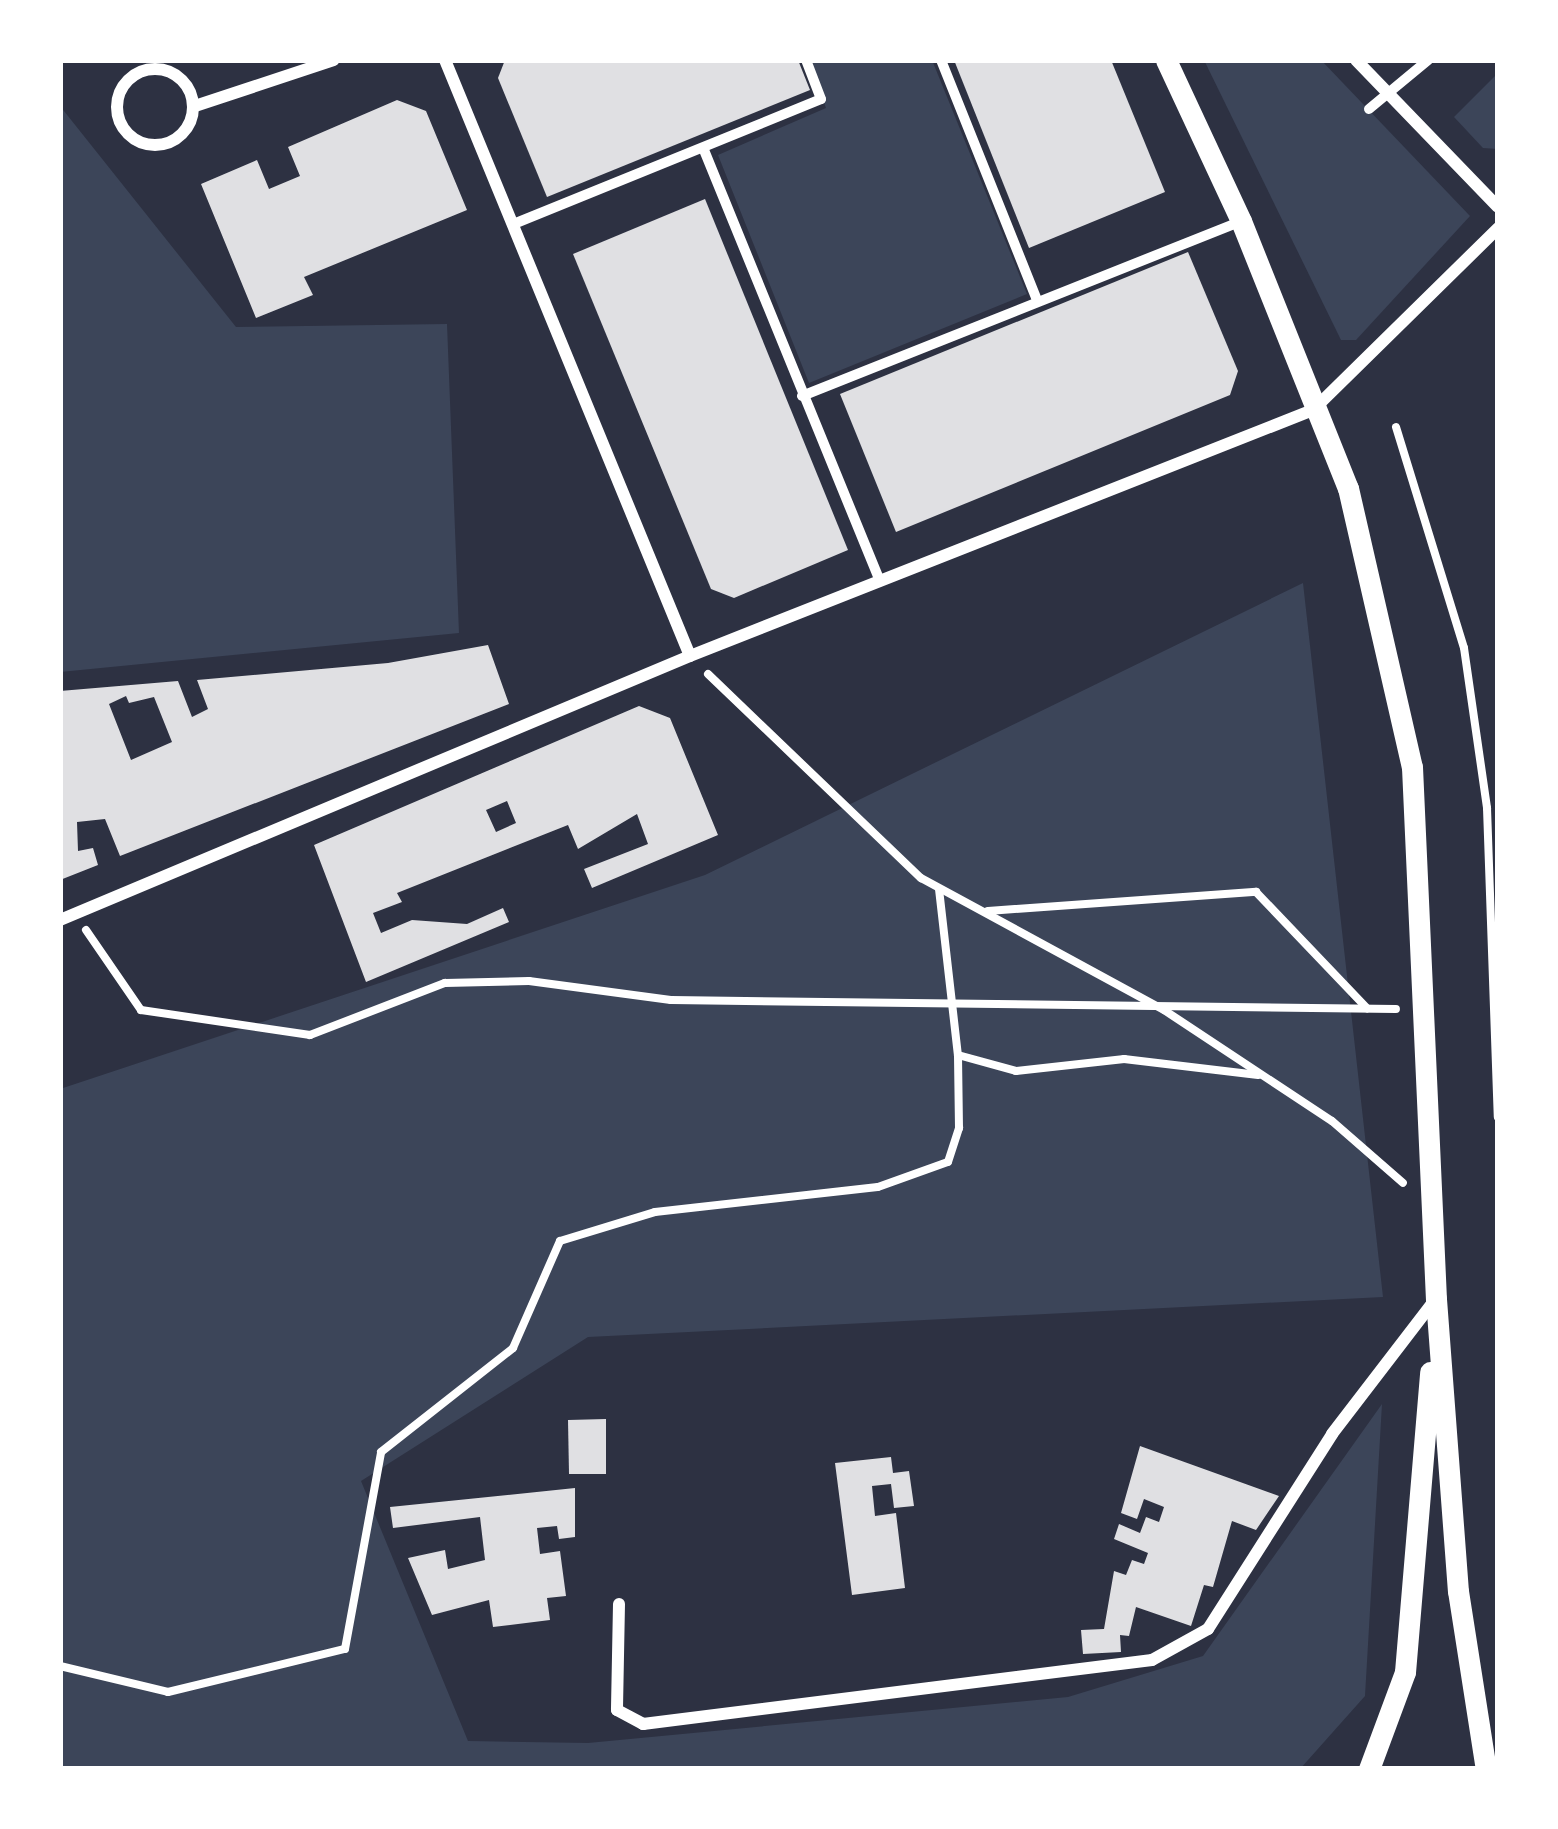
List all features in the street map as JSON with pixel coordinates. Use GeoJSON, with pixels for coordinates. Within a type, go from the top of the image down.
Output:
{"type":"FeatureCollection","features":[{"type":"Feature","properties":{"kind":"street"},"geometry":{"type":"LineString","coordinates":[[195,106],[334,60]]}},
{"type":"Feature","properties":{"kind":"street"},"geometry":{"type":"LineString","coordinates":[[446,60],[690,656]]}},
{"type":"Feature","properties":{"kind":"street"},"geometry":{"type":"LineString","coordinates":[[516,223],[704,150],[821,98],[806,60]]}},
{"type":"Feature","properties":{"kind":"street"},"geometry":{"type":"LineString","coordinates":[[941,60],[1037,300]]}},
{"type":"Feature","properties":{"kind":"street"},"geometry":{"type":"LineString","coordinates":[[1166,60],[1241,221],[1348,488],[1412,767],[1428,1009],[1436,1299],[1458,1591],[1486,1769]]}},
{"type":"Feature","properties":{"kind":"street"},"geometry":{"type":"LineString","coordinates":[[1177,60],[1178,84]]}},
{"type":"Feature","properties":{"kind":"street"},"geometry":{"type":"LineString","coordinates":[[1356,60],[1498,207]]}},
{"type":"Feature","properties":{"kind":"street"},"geometry":{"type":"LineString","coordinates":[[1370,109],[1428,60]]}},
{"type":"Feature","properties":{"kind":"street"},"geometry":{"type":"LineString","coordinates":[[161,68],[184,80],[195,106],[187,131],[163,146],[136,142],[118,122],[117,94],[134,73],[161,68]]}},
{"type":"Feature","properties":{"kind":"street"},"geometry":{"type":"LineString","coordinates":[[704,150],[880,582]]}},
{"type":"Feature","properties":{"kind":"street"},"geometry":{"type":"LineString","coordinates":[[802,396],[1241,221]]}},
{"type":"Feature","properties":{"kind":"street"},"geometry":{"type":"LineString","coordinates":[[60,920],[690,656],[1313,410],[1498,228]]}},
{"type":"Feature","properties":{"kind":"street"},"geometry":{"type":"LineString","coordinates":[[619,1604],[617,1710],[643,1724],[1152,1660],[1208,1628],[1333,1434],[1436,1299]]}},
{"type":"Feature","properties":{"kind":"street"},"geometry":{"type":"LineString","coordinates":[[1369,1769],[1405,1672],[1436,1299]]}},
{"type":"Feature","properties":{"kind":"path"},"geometry":{"type":"LineString","coordinates":[[1396,427],[1464,648],[1487,808],[1498,1117]]}},
{"type":"Feature","properties":{"kind":"path"},"geometry":{"type":"LineString","coordinates":[[690,656],[939,888],[1164,1010],[1332,1121],[1434,1210]]}},
{"type":"Feature","properties":{"kind":"path"},"geometry":{"type":"LineString","coordinates":[[60,1666],[168,1692],[345,1649],[381,1452],[514,1348],[560,1241],[655,1212],[878,1187],[948,1162],[959,1127],[958,1055],[939,888]]}},
{"type":"Feature","properties":{"kind":"path"},"geometry":{"type":"LineString","coordinates":[[983,911],[1256,892],[1368,1009]]}},
{"type":"Feature","properties":{"kind":"path"},"geometry":{"type":"LineString","coordinates":[[75,914],[141,1010],[241,1029],[310,1035],[445,983],[529,981],[671,1000],[1164,1010],[1428,1009]]}},
{"type":"Feature","properties":{"kind":"path"},"geometry":{"type":"LineString","coordinates":[[958,1055],[1016,1071],[1124,1059],[1263,1076]]}},
{"type":"Feature","properties":{"kind":"shaded area"},"geometry":{"type":"Polygon","coordinates":[[[808,60],[932,60],[1027,294],[809,383],[718,155],[826,108],[808,60]]]}},
{"type":"Feature","properties":{"kind":"shaded area"},"geometry":{"type":"Polygon","coordinates":[[[1204,60],[1321,60],[1470,216],[1356,340],[1341,340],[1204,60]]]}},
{"type":"Feature","properties":{"kind":"shaded area"},"geometry":{"type":"Polygon","coordinates":[[[1498,73],[1498,149],[1483,148],[1454,117],[1498,73]]]}},
{"type":"Feature","properties":{"kind":"shaded area"},"geometry":{"type":"Polygon","coordinates":[[[60,106],[236,327],[447,324],[459,633],[60,672],[60,106]]]}},
{"type":"Feature","properties":{"kind":"shaded area"},"geometry":{"type":"Polygon","coordinates":[[[1303,583],[1383,1297],[588,1337],[361,1481],[468,1741],[588,1743],[1068,1697],[1203,1656],[1382,1404],[1365,1696],[1300,1769],[60,1769],[60,1089],[705,875],[1303,583]]]}},
{"type":"Feature","properties":{"kind":"building"},"geometry":{"type":"Polygon","coordinates":[[[505,60],[798,60],[810,90],[547,197],[498,78],[505,60]]]}},
{"type":"Feature","properties":{"kind":"building"},"geometry":{"type":"Polygon","coordinates":[[[954,60],[1111,60],[1165,192],[1029,248],[954,60]]]}},
{"type":"Feature","properties":{"kind":"building"},"geometry":{"type":"Polygon","coordinates":[[[397,100],[426,111],[467,210],[304,277],[313,295],[256,318],[201,184],[257,160],[269,189],[300,176],[288,147],[397,100]]]}},
{"type":"Feature","properties":{"kind":"building"},"geometry":{"type":"Polygon","coordinates":[[[705,199],[848,550],[734,598],[711,589],[573,254],[705,199]]]}},
{"type":"Feature","properties":{"kind":"building"},"geometry":{"type":"Polygon","coordinates":[[[1188,252],[1238,371],[1230,395],[896,532],[840,394],[1188,252]]]}},
{"type":"Feature","properties":{"kind":"building"},"geometry":{"type":"Polygon","coordinates":[[[488,645],[509,704],[120,856],[105,819],[77,822],[78,851],[93,848],[98,865],[60,880],[60,691],[178,681],[192,717],[208,709],[197,680],[388,663],[488,645]],[[126,696],[109,704],[131,760],[172,742],[154,697],[129,703],[126,696]]]}},
{"type":"Feature","properties":{"kind":"building"},"geometry":{"type":"Polygon","coordinates":[[[639,706],[670,718],[718,835],[592,888],[584,869],[648,844],[637,814],[578,849],[568,825],[397,893],[402,902],[373,913],[381,933],[412,920],[467,924],[503,908],[509,922],[366,982],[314,845],[639,706]],[[507,801],[486,810],[496,832],[516,823],[507,801]]]}},
{"type":"Feature","properties":{"kind":"building"},"geometry":{"type":"Polygon","coordinates":[[[606,1419],[606,1474],[569,1474],[568,1420],[606,1419]]]}},
{"type":"Feature","properties":{"kind":"building"},"geometry":{"type":"Polygon","coordinates":[[[1140,1446],[1279,1496],[1256,1530],[1232,1521],[1213,1587],[1204,1585],[1191,1626],[1136,1607],[1129,1636],[1120,1635],[1121,1652],[1083,1654],[1081,1630],[1104,1629],[1114,1571],[1126,1575],[1132,1560],[1144,1564],[1148,1553],[1114,1539],[1119,1524],[1140,1533],[1146,1517],[1159,1522],[1164,1507],[1144,1499],[1137,1519],[1121,1513],[1140,1446]]]}},
{"type":"Feature","properties":{"kind":"building"},"geometry":{"type":"Polygon","coordinates":[[[891,1457],[893,1473],[909,1471],[914,1506],[894,1508],[891,1484],[872,1486],[875,1516],[896,1513],[905,1588],[852,1595],[835,1463],[891,1457]]]}},
{"type":"Feature","properties":{"kind":"building"},"geometry":{"type":"Polygon","coordinates":[[[575,1488],[575,1537],[559,1539],[557,1526],[537,1528],[540,1554],[560,1551],[566,1596],[547,1598],[550,1620],[493,1627],[489,1600],[432,1615],[408,1558],[445,1550],[448,1569],[485,1560],[480,1517],[393,1528],[390,1507],[575,1488]]]}}]}
